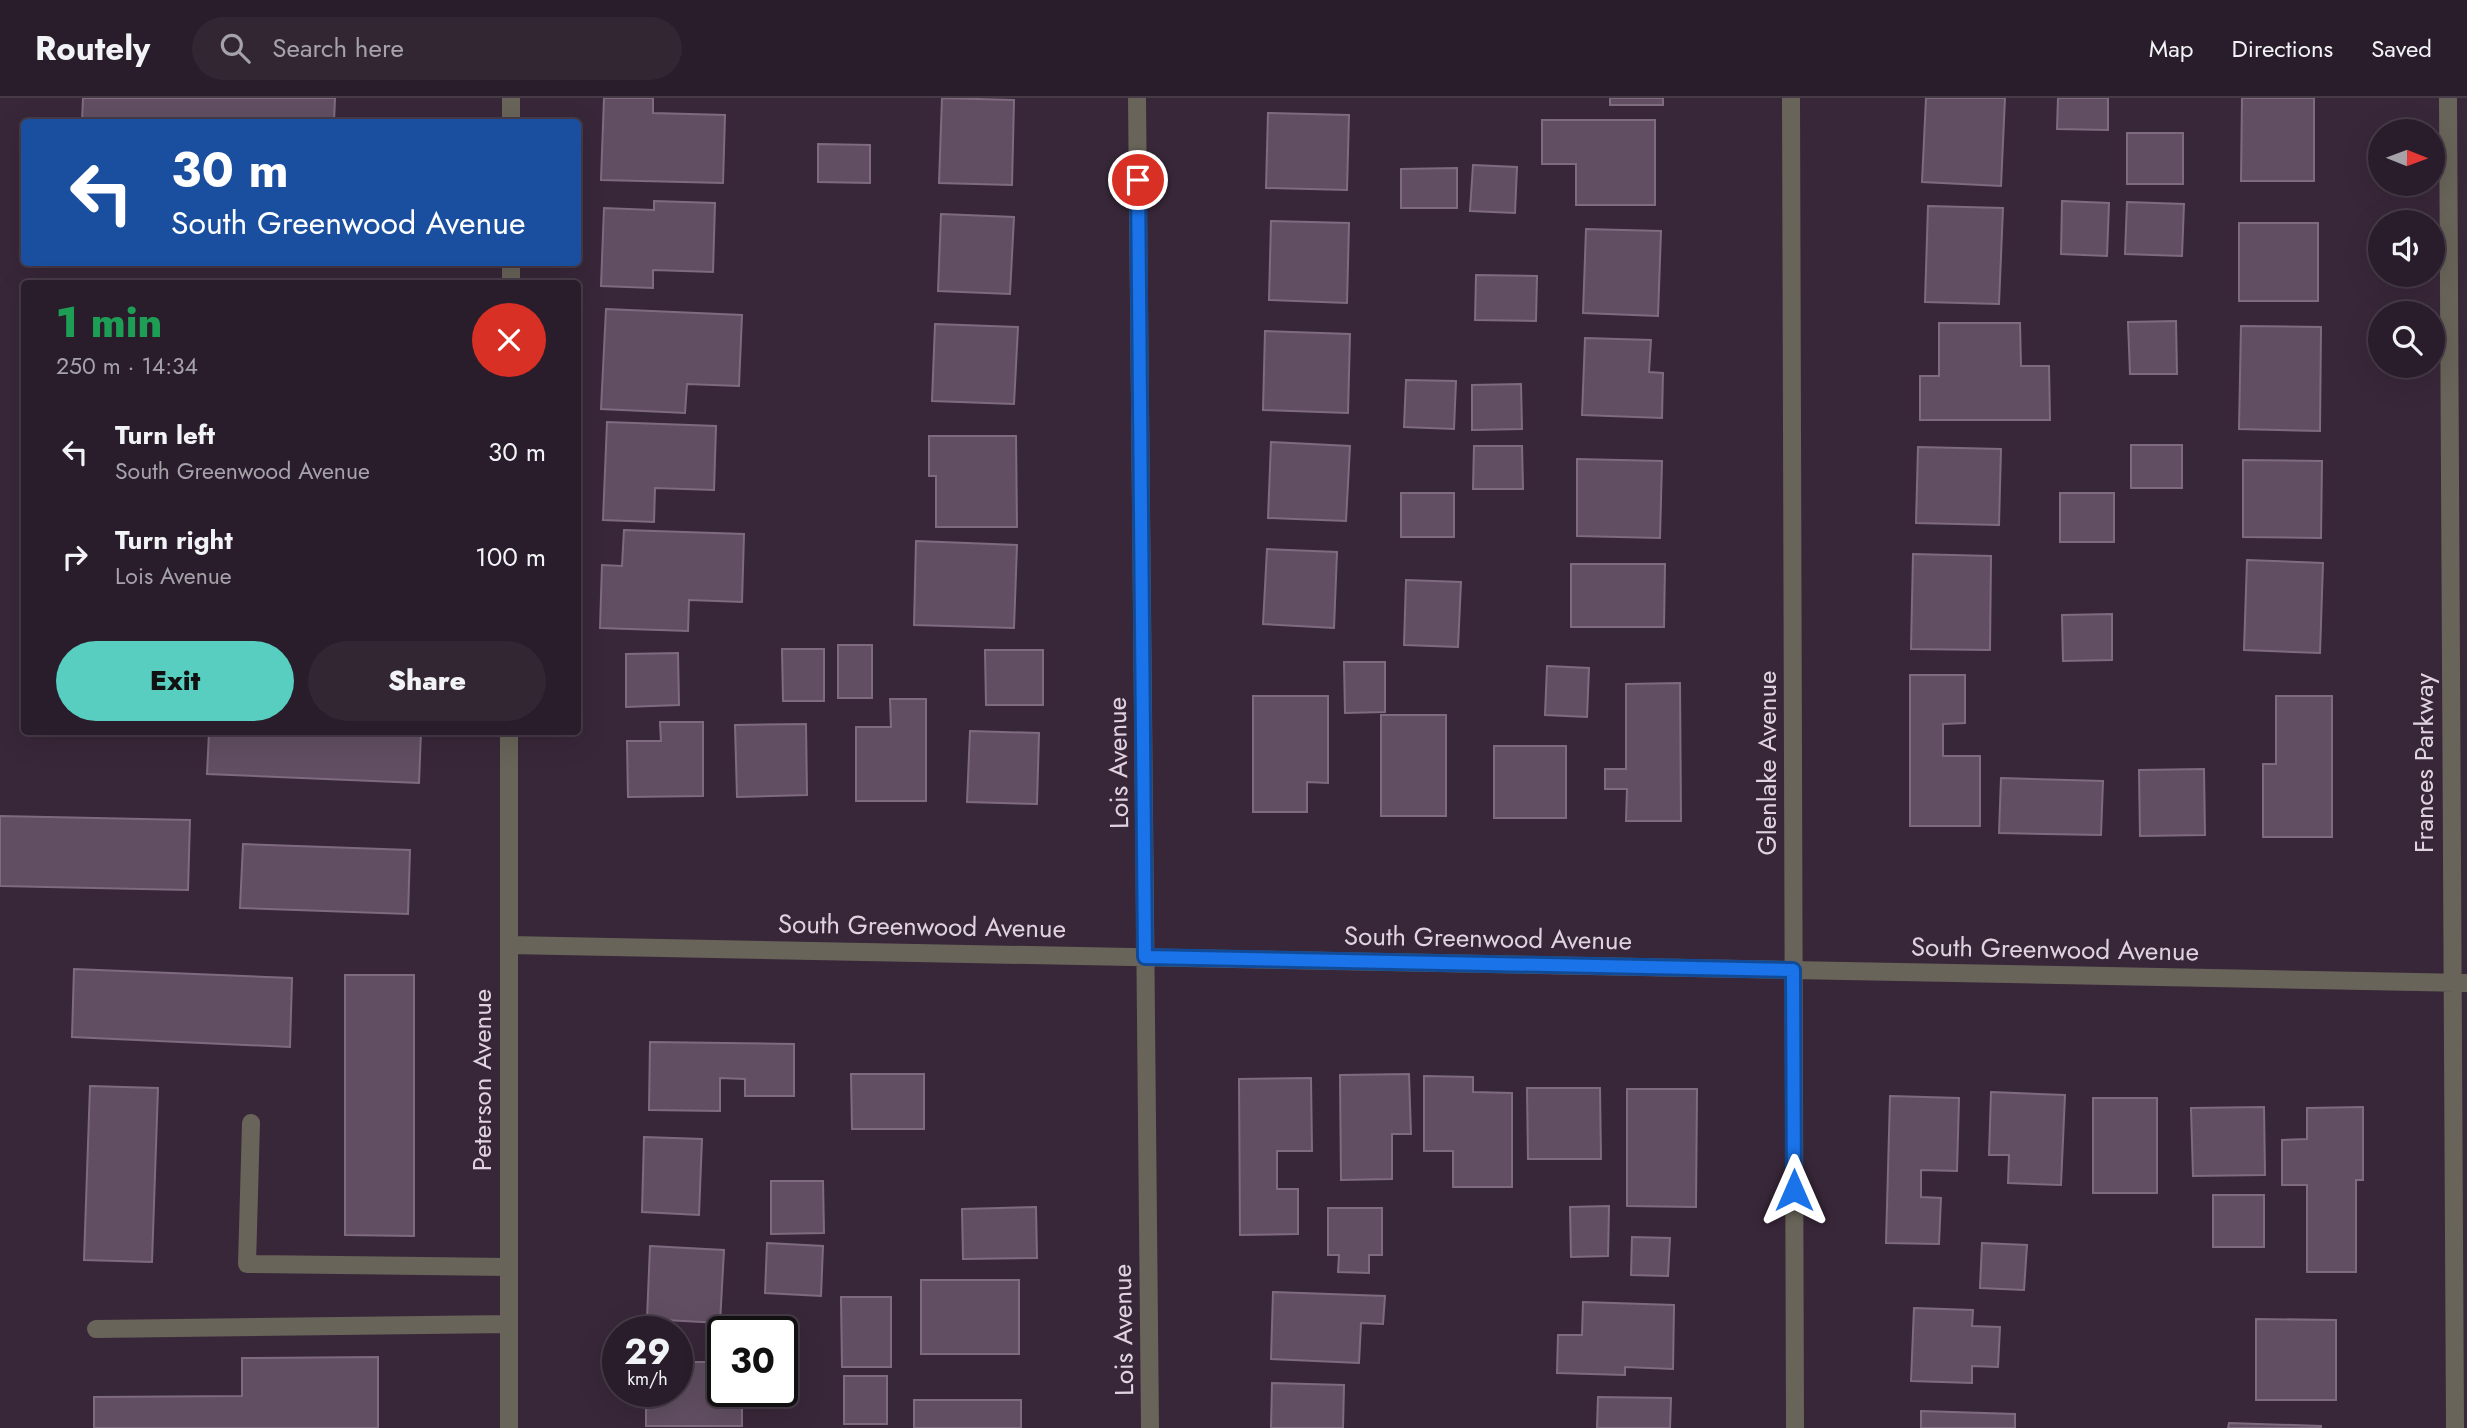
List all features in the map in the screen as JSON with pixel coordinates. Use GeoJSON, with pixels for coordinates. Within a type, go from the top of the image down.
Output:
{"type":"FeatureCollection","features":[{"type":"Feature","properties":{"kind":"street"},"geometry":{"type":"LineString","coordinates":[[511,98],[511,119]]}},
{"type":"Feature","properties":{"kind":"street","name":"Lois Avenue"},"geometry":{"type":"LineString","coordinates":[[1138,98],[1150,1428]]}},
{"type":"Feature","properties":{"kind":"street","name":"Glenlake Avenue"},"geometry":{"type":"LineString","coordinates":[[1791,98],[1795,1428]]}},
{"type":"Feature","properties":{"kind":"street","name":"Frances Parkway"},"geometry":{"type":"LineString","coordinates":[[2448,98],[2460,983],[2455,1428]]}},
{"type":"Feature","properties":{"kind":"street","name":"Peterson Avenue"},"geometry":{"type":"LineString","coordinates":[[509,735],[509,1428]]}},
{"type":"Feature","properties":{"kind":"street","name":"South Greenwood Avenue"},"geometry":{"type":"LineString","coordinates":[[509,945],[2460,983]]}},
{"type":"Feature","properties":{"kind":"street"},"geometry":{"type":"LineString","coordinates":[[251,1123],[247,1264],[508,1267]]}},
{"type":"Feature","properties":{"kind":"street"},"geometry":{"type":"LineString","coordinates":[[96,1329],[509,1324]]}},
{"type":"Feature","properties":{"kind":"building"},"geometry":{"type":"Polygon","coordinates":[[[83,98],[335,98],[334,119],[82,119],[83,98]]]}},
{"type":"Feature","properties":{"kind":"building"},"geometry":{"type":"Polygon","coordinates":[[[604,98],[653,98],[653,113],[725,115],[723,183],[601,180],[604,98]]]}},
{"type":"Feature","properties":{"kind":"building"},"geometry":{"type":"Polygon","coordinates":[[[942,98],[1014,100],[1012,185],[939,183],[942,98]]]}},
{"type":"Feature","properties":{"kind":"building"},"geometry":{"type":"Polygon","coordinates":[[[1610,98],[1663,98],[1663,105],[1610,105],[1610,98]]]}},
{"type":"Feature","properties":{"kind":"building"},"geometry":{"type":"Polygon","coordinates":[[[1926,98],[2005,98],[2001,186],[1922,182],[1926,98]]]}},
{"type":"Feature","properties":{"kind":"building"},"geometry":{"type":"Polygon","coordinates":[[[2058,98],[2108,98],[2108,130],[2057,129],[2058,98]]]}},
{"type":"Feature","properties":{"kind":"building"},"geometry":{"type":"Polygon","coordinates":[[[2242,98],[2314,98],[2314,181],[2241,181],[2242,98]]]}},
{"type":"Feature","properties":{"kind":"building"},"geometry":{"type":"Polygon","coordinates":[[[1268,113],[1349,115],[1347,190],[1266,188],[1268,113]]]}},
{"type":"Feature","properties":{"kind":"building"},"geometry":{"type":"Polygon","coordinates":[[[1542,120],[1655,120],[1655,205],[1576,205],[1576,164],[1542,164],[1542,120]]]}},
{"type":"Feature","properties":{"kind":"building"},"geometry":{"type":"Polygon","coordinates":[[[2127,133],[2183,133],[2183,184],[2127,184],[2127,133]]]}},
{"type":"Feature","properties":{"kind":"building"},"geometry":{"type":"Polygon","coordinates":[[[818,144],[870,145],[870,183],[818,182],[818,144]]]}},
{"type":"Feature","properties":{"kind":"building"},"geometry":{"type":"Polygon","coordinates":[[[1473,165],[1517,167],[1515,213],[1470,211],[1473,165]]]}},
{"type":"Feature","properties":{"kind":"building"},"geometry":{"type":"Polygon","coordinates":[[[1457,168],[1457,208],[1401,208],[1401,169],[1457,168]]]}},
{"type":"Feature","properties":{"kind":"building"},"geometry":{"type":"Polygon","coordinates":[[[654,201],[715,203],[713,272],[653,270],[653,288],[601,286],[604,208],[654,210],[654,201]]]}},
{"type":"Feature","properties":{"kind":"building"},"geometry":{"type":"Polygon","coordinates":[[[2062,201],[2109,203],[2107,256],[2061,254],[2062,201]]]}},
{"type":"Feature","properties":{"kind":"building"},"geometry":{"type":"Polygon","coordinates":[[[2127,202],[2184,204],[2182,256],[2125,254],[2127,202]]]}},
{"type":"Feature","properties":{"kind":"building"},"geometry":{"type":"Polygon","coordinates":[[[1928,206],[2003,208],[1999,304],[1925,302],[1928,206]]]}},
{"type":"Feature","properties":{"kind":"building"},"geometry":{"type":"Polygon","coordinates":[[[941,214],[1014,217],[1010,294],[938,291],[941,214]]]}},
{"type":"Feature","properties":{"kind":"building"},"geometry":{"type":"Polygon","coordinates":[[[1271,221],[1349,223],[1347,303],[1269,300],[1271,221]]]}},
{"type":"Feature","properties":{"kind":"building"},"geometry":{"type":"Polygon","coordinates":[[[2239,223],[2318,223],[2318,301],[2239,301],[2239,223]]]}},
{"type":"Feature","properties":{"kind":"building"},"geometry":{"type":"Polygon","coordinates":[[[1586,229],[1661,231],[1658,316],[1583,313],[1586,229]]]}},
{"type":"Feature","properties":{"kind":"building"},"geometry":{"type":"Polygon","coordinates":[[[1476,275],[1537,276],[1536,321],[1475,320],[1476,275]]]}},
{"type":"Feature","properties":{"kind":"building"},"geometry":{"type":"Polygon","coordinates":[[[606,309],[742,315],[739,386],[687,384],[685,413],[601,409],[606,309]]]}},
{"type":"Feature","properties":{"kind":"building"},"geometry":{"type":"Polygon","coordinates":[[[2176,321],[2177,374],[2130,374],[2128,322],[2176,321]]]}},
{"type":"Feature","properties":{"kind":"building"},"geometry":{"type":"Polygon","coordinates":[[[1939,323],[2020,323],[2021,366],[2049,366],[2050,420],[1920,420],[1920,376],[1939,376],[1939,323]]]}},
{"type":"Feature","properties":{"kind":"building"},"geometry":{"type":"Polygon","coordinates":[[[935,324],[1018,327],[1014,404],[932,401],[935,324]]]}},
{"type":"Feature","properties":{"kind":"building"},"geometry":{"type":"Polygon","coordinates":[[[2241,326],[2321,327],[2320,431],[2239,429],[2241,326]]]}},
{"type":"Feature","properties":{"kind":"building"},"geometry":{"type":"Polygon","coordinates":[[[1265,331],[1350,334],[1348,413],[1263,410],[1265,331]]]}},
{"type":"Feature","properties":{"kind":"building"},"geometry":{"type":"Polygon","coordinates":[[[1585,338],[1651,340],[1649,372],[1663,373],[1662,418],[1582,415],[1585,338]]]}},
{"type":"Feature","properties":{"kind":"building"},"geometry":{"type":"Polygon","coordinates":[[[1406,380],[1456,381],[1454,429],[1404,427],[1406,380]]]}},
{"type":"Feature","properties":{"kind":"building"},"geometry":{"type":"Polygon","coordinates":[[[1521,384],[1522,429],[1472,430],[1472,385],[1521,384]]]}},
{"type":"Feature","properties":{"kind":"building"},"geometry":{"type":"Polygon","coordinates":[[[607,422],[716,426],[714,490],[655,488],[654,522],[603,520],[607,422]]]}},
{"type":"Feature","properties":{"kind":"building"},"geometry":{"type":"Polygon","coordinates":[[[929,436],[1016,436],[1017,527],[936,527],[936,476],[929,476],[929,436]]]}},
{"type":"Feature","properties":{"kind":"building"},"geometry":{"type":"Polygon","coordinates":[[[1271,442],[1350,446],[1346,521],[1268,518],[1271,442]]]}},
{"type":"Feature","properties":{"kind":"building"},"geometry":{"type":"Polygon","coordinates":[[[2131,445],[2182,445],[2182,488],[2131,488],[2131,445]]]}},
{"type":"Feature","properties":{"kind":"building"},"geometry":{"type":"Polygon","coordinates":[[[1474,446],[1522,446],[1523,489],[1473,489],[1474,446]]]}},
{"type":"Feature","properties":{"kind":"building"},"geometry":{"type":"Polygon","coordinates":[[[1918,447],[2001,449],[1999,525],[1916,523],[1918,447]]]}},
{"type":"Feature","properties":{"kind":"building"},"geometry":{"type":"Polygon","coordinates":[[[1577,459],[1662,461],[1660,538],[1577,536],[1577,459]]]}},
{"type":"Feature","properties":{"kind":"building"},"geometry":{"type":"Polygon","coordinates":[[[2243,460],[2322,461],[2321,538],[2243,537],[2243,460]]]}},
{"type":"Feature","properties":{"kind":"building"},"geometry":{"type":"Polygon","coordinates":[[[1401,493],[1454,493],[1454,537],[1401,537],[1401,493]]]}},
{"type":"Feature","properties":{"kind":"building"},"geometry":{"type":"Polygon","coordinates":[[[2060,493],[2114,493],[2114,542],[2060,542],[2060,493]]]}},
{"type":"Feature","properties":{"kind":"building"},"geometry":{"type":"Polygon","coordinates":[[[624,530],[744,534],[742,602],[689,600],[688,631],[600,628],[602,565],[622,566],[624,530]]]}},
{"type":"Feature","properties":{"kind":"building"},"geometry":{"type":"Polygon","coordinates":[[[916,541],[1017,545],[1014,628],[914,625],[916,541]]]}},
{"type":"Feature","properties":{"kind":"building"},"geometry":{"type":"Polygon","coordinates":[[[1267,549],[1337,552],[1334,628],[1263,624],[1267,549]]]}},
{"type":"Feature","properties":{"kind":"building"},"geometry":{"type":"Polygon","coordinates":[[[1913,554],[1991,556],[1990,650],[1911,649],[1913,554]]]}},
{"type":"Feature","properties":{"kind":"building"},"geometry":{"type":"Polygon","coordinates":[[[2247,560],[2323,563],[2320,653],[2244,650],[2247,560]]]}},
{"type":"Feature","properties":{"kind":"building"},"geometry":{"type":"Polygon","coordinates":[[[1571,564],[1665,564],[1664,627],[1571,627],[1571,564]]]}},
{"type":"Feature","properties":{"kind":"building"},"geometry":{"type":"Polygon","coordinates":[[[1406,580],[1461,582],[1458,647],[1404,645],[1406,580]]]}},
{"type":"Feature","properties":{"kind":"building"},"geometry":{"type":"Polygon","coordinates":[[[2112,614],[2112,660],[2063,661],[2062,615],[2112,614]]]}},
{"type":"Feature","properties":{"kind":"building"},"geometry":{"type":"Polygon","coordinates":[[[838,645],[872,645],[872,698],[838,698],[838,645]]]}},
{"type":"Feature","properties":{"kind":"building"},"geometry":{"type":"Polygon","coordinates":[[[782,649],[824,649],[824,701],[783,701],[782,649]]]}},
{"type":"Feature","properties":{"kind":"building"},"geometry":{"type":"Polygon","coordinates":[[[985,650],[1043,650],[1043,705],[986,705],[985,650]]]}},
{"type":"Feature","properties":{"kind":"building"},"geometry":{"type":"Polygon","coordinates":[[[678,653],[679,705],[626,707],[626,654],[678,653]]]}},
{"type":"Feature","properties":{"kind":"building"},"geometry":{"type":"Polygon","coordinates":[[[1344,662],[1385,662],[1385,712],[1345,713],[1344,662]]]}},
{"type":"Feature","properties":{"kind":"building"},"geometry":{"type":"Polygon","coordinates":[[[1547,666],[1589,668],[1587,717],[1545,715],[1547,666]]]}},
{"type":"Feature","properties":{"kind":"building"},"geometry":{"type":"Polygon","coordinates":[[[1910,675],[1965,675],[1965,723],[1943,724],[1943,756],[1980,756],[1980,826],[1910,826],[1910,675]]]}},
{"type":"Feature","properties":{"kind":"building"},"geometry":{"type":"Polygon","coordinates":[[[1680,683],[1681,821],[1626,821],[1627,789],[1605,789],[1605,769],[1626,769],[1626,684],[1680,683]]]}},
{"type":"Feature","properties":{"kind":"building"},"geometry":{"type":"Polygon","coordinates":[[[1253,696],[1328,696],[1328,783],[1307,782],[1307,812],[1253,812],[1253,696]]]}},
{"type":"Feature","properties":{"kind":"building"},"geometry":{"type":"Polygon","coordinates":[[[2276,696],[2332,696],[2332,837],[2263,837],[2263,764],[2276,764],[2276,696]]]}},
{"type":"Feature","properties":{"kind":"building"},"geometry":{"type":"Polygon","coordinates":[[[890,699],[926,699],[926,801],[856,801],[856,727],[891,727],[890,699]]]}},
{"type":"Feature","properties":{"kind":"building"},"geometry":{"type":"Polygon","coordinates":[[[1381,715],[1446,715],[1446,816],[1381,816],[1381,715]]]}},
{"type":"Feature","properties":{"kind":"building"},"geometry":{"type":"Polygon","coordinates":[[[660,722],[703,722],[703,796],[628,797],[627,741],[661,741],[660,722]]]}},
{"type":"Feature","properties":{"kind":"building"},"geometry":{"type":"Polygon","coordinates":[[[806,724],[807,795],[737,797],[735,725],[806,724]]]}},
{"type":"Feature","properties":{"kind":"building"},"geometry":{"type":"Polygon","coordinates":[[[970,731],[1039,733],[1037,804],[967,802],[970,731]]]}},
{"type":"Feature","properties":{"kind":"building"},"geometry":{"type":"Polygon","coordinates":[[[209,735],[421,735],[419,783],[207,774],[209,735]]]}},
{"type":"Feature","properties":{"kind":"building"},"geometry":{"type":"Polygon","coordinates":[[[1494,746],[1566,746],[1566,818],[1494,818],[1494,746]]]}},
{"type":"Feature","properties":{"kind":"building"},"geometry":{"type":"Polygon","coordinates":[[[2204,769],[2205,835],[2140,836],[2139,770],[2204,769]]]}},
{"type":"Feature","properties":{"kind":"building"},"geometry":{"type":"Polygon","coordinates":[[[2001,778],[2103,781],[2101,835],[1999,833],[2001,778]]]}},
{"type":"Feature","properties":{"kind":"building"},"geometry":{"type":"Polygon","coordinates":[[[0,816],[190,820],[188,890],[0,886],[0,816]]]}},
{"type":"Feature","properties":{"kind":"building"},"geometry":{"type":"Polygon","coordinates":[[[243,844],[410,850],[408,914],[240,908],[243,844]]]}},
{"type":"Feature","properties":{"kind":"building"},"geometry":{"type":"Polygon","coordinates":[[[74,969],[292,978],[290,1047],[72,1037],[74,969]]]}},
{"type":"Feature","properties":{"kind":"building"},"geometry":{"type":"Polygon","coordinates":[[[345,975],[414,975],[414,1236],[345,1235],[345,975]]]}},
{"type":"Feature","properties":{"kind":"building"},"geometry":{"type":"Polygon","coordinates":[[[650,1042],[794,1044],[794,1096],[745,1096],[745,1079],[720,1078],[720,1111],[649,1110],[650,1042]]]}},
{"type":"Feature","properties":{"kind":"building"},"geometry":{"type":"Polygon","coordinates":[[[851,1074],[924,1074],[924,1129],[852,1129],[851,1074]]]}},
{"type":"Feature","properties":{"kind":"building"},"geometry":{"type":"Polygon","coordinates":[[[1409,1074],[1411,1134],[1392,1134],[1392,1179],[1341,1180],[1340,1075],[1409,1074]]]}},
{"type":"Feature","properties":{"kind":"building"},"geometry":{"type":"Polygon","coordinates":[[[1424,1076],[1473,1077],[1473,1092],[1512,1093],[1512,1187],[1453,1187],[1453,1151],[1424,1151],[1424,1076]]]}},
{"type":"Feature","properties":{"kind":"building"},"geometry":{"type":"Polygon","coordinates":[[[1311,1078],[1312,1151],[1277,1151],[1277,1189],[1298,1189],[1298,1234],[1240,1235],[1239,1079],[1311,1078]]]}},
{"type":"Feature","properties":{"kind":"building"},"geometry":{"type":"Polygon","coordinates":[[[90,1086],[158,1088],[152,1262],[84,1260],[90,1086]]]}},
{"type":"Feature","properties":{"kind":"building"},"geometry":{"type":"Polygon","coordinates":[[[1527,1088],[1600,1088],[1601,1159],[1528,1159],[1527,1088]]]}},
{"type":"Feature","properties":{"kind":"building"},"geometry":{"type":"Polygon","coordinates":[[[1627,1089],[1697,1089],[1696,1207],[1627,1206],[1627,1089]]]}},
{"type":"Feature","properties":{"kind":"building"},"geometry":{"type":"Polygon","coordinates":[[[1991,1092],[2065,1095],[2061,1185],[2008,1183],[2009,1155],[1989,1155],[1991,1092]]]}},
{"type":"Feature","properties":{"kind":"building"},"geometry":{"type":"Polygon","coordinates":[[[1890,1096],[1959,1098],[1957,1171],[1921,1170],[1921,1197],[1941,1198],[1939,1244],[1886,1243],[1890,1096]]]}},
{"type":"Feature","properties":{"kind":"building"},"geometry":{"type":"Polygon","coordinates":[[[2093,1098],[2157,1098],[2157,1193],[2093,1193],[2093,1098]]]}},
{"type":"Feature","properties":{"kind":"building"},"geometry":{"type":"Polygon","coordinates":[[[2264,1107],[2265,1175],[2193,1176],[2191,1108],[2264,1107]]]}},
{"type":"Feature","properties":{"kind":"building"},"geometry":{"type":"Polygon","coordinates":[[[2363,1107],[2363,1180],[2356,1180],[2356,1272],[2307,1272],[2307,1185],[2282,1185],[2282,1140],[2307,1139],[2307,1108],[2363,1107]]]}},
{"type":"Feature","properties":{"kind":"building"},"geometry":{"type":"Polygon","coordinates":[[[644,1137],[702,1139],[699,1215],[642,1212],[644,1137]]]}},
{"type":"Feature","properties":{"kind":"building"},"geometry":{"type":"Polygon","coordinates":[[[771,1181],[823,1181],[824,1233],[771,1234],[771,1181]]]}},
{"type":"Feature","properties":{"kind":"building"},"geometry":{"type":"Polygon","coordinates":[[[2213,1195],[2264,1195],[2264,1247],[2213,1247],[2213,1195]]]}},
{"type":"Feature","properties":{"kind":"building"},"geometry":{"type":"Polygon","coordinates":[[[1609,1206],[1608,1256],[1571,1257],[1570,1207],[1609,1206]]]}},
{"type":"Feature","properties":{"kind":"building"},"geometry":{"type":"Polygon","coordinates":[[[1036,1207],[1037,1258],[963,1259],[962,1209],[1036,1207]]]}},
{"type":"Feature","properties":{"kind":"building"},"geometry":{"type":"Polygon","coordinates":[[[1328,1208],[1382,1208],[1382,1255],[1369,1255],[1369,1273],[1338,1272],[1339,1255],[1328,1255],[1328,1208]]]}},
{"type":"Feature","properties":{"kind":"building"},"geometry":{"type":"Polygon","coordinates":[[[1632,1237],[1670,1238],[1668,1276],[1631,1275],[1632,1237]]]}},
{"type":"Feature","properties":{"kind":"building"},"geometry":{"type":"Polygon","coordinates":[[[767,1243],[823,1246],[821,1296],[765,1293],[767,1243]]]}},
{"type":"Feature","properties":{"kind":"building"},"geometry":{"type":"Polygon","coordinates":[[[1982,1243],[2027,1245],[2024,1290],[1980,1288],[1982,1243]]]}},
{"type":"Feature","properties":{"kind":"building"},"geometry":{"type":"Polygon","coordinates":[[[650,1246],[724,1250],[720,1316],[707,1316],[707,1322],[693,1322],[693,1316],[647,1316],[650,1246]]]}},
{"type":"Feature","properties":{"kind":"building"},"geometry":{"type":"Polygon","coordinates":[[[921,1280],[1019,1280],[1019,1354],[921,1354],[921,1280]]]}},
{"type":"Feature","properties":{"kind":"building"},"geometry":{"type":"Polygon","coordinates":[[[1273,1292],[1385,1296],[1383,1324],[1361,1323],[1359,1363],[1271,1359],[1273,1292]]]}},
{"type":"Feature","properties":{"kind":"building"},"geometry":{"type":"Polygon","coordinates":[[[841,1297],[891,1297],[891,1367],[842,1367],[841,1297]]]}},
{"type":"Feature","properties":{"kind":"building"},"geometry":{"type":"Polygon","coordinates":[[[1583,1302],[1674,1305],[1673,1369],[1625,1367],[1625,1375],[1557,1373],[1558,1335],[1582,1335],[1583,1302]]]}},
{"type":"Feature","properties":{"kind":"building"},"geometry":{"type":"Polygon","coordinates":[[[1914,1308],[1973,1310],[1972,1326],[2000,1327],[1998,1367],[1972,1366],[1972,1383],[1911,1381],[1914,1308]]]}},
{"type":"Feature","properties":{"kind":"building"},"geometry":{"type":"Polygon","coordinates":[[[2256,1319],[2336,1320],[2336,1400],[2256,1400],[2256,1319]]]}},
{"type":"Feature","properties":{"kind":"building"},"geometry":{"type":"Polygon","coordinates":[[[378,1357],[378,1428],[94,1428],[94,1397],[242,1396],[242,1358],[378,1357]]]}},
{"type":"Feature","properties":{"kind":"building"},"geometry":{"type":"Polygon","coordinates":[[[693,1362],[707,1362],[707,1407],[742,1407],[742,1426],[646,1426],[646,1407],[693,1407],[693,1362]]]}},
{"type":"Feature","properties":{"kind":"building"},"geometry":{"type":"Polygon","coordinates":[[[844,1376],[887,1376],[887,1424],[844,1424],[844,1376]]]}},
{"type":"Feature","properties":{"kind":"building"},"geometry":{"type":"Polygon","coordinates":[[[1272,1383],[1344,1385],[1343,1428],[1271,1428],[1272,1383]]]}},
{"type":"Feature","properties":{"kind":"building"},"geometry":{"type":"Polygon","coordinates":[[[1598,1397],[1671,1398],[1670,1428],[1597,1428],[1598,1397]]]}},
{"type":"Feature","properties":{"kind":"building"},"geometry":{"type":"Polygon","coordinates":[[[914,1400],[1021,1400],[1021,1428],[914,1428],[914,1400]]]}},
{"type":"Feature","properties":{"kind":"building"},"geometry":{"type":"Polygon","coordinates":[[[1921,1411],[2015,1414],[2015,1428],[1921,1428],[1921,1411]]]}},
{"type":"Feature","properties":{"kind":"building"},"geometry":{"type":"Polygon","coordinates":[[[2229,1423],[2321,1426],[2321,1428],[2228,1428],[2229,1423]]]}},
{"type":"Feature","properties":{"kind":"route"},"geometry":{"type":"LineString","coordinates":[[1138,180],[1145,957],[1793,970],[1794,1190]]}}]}
